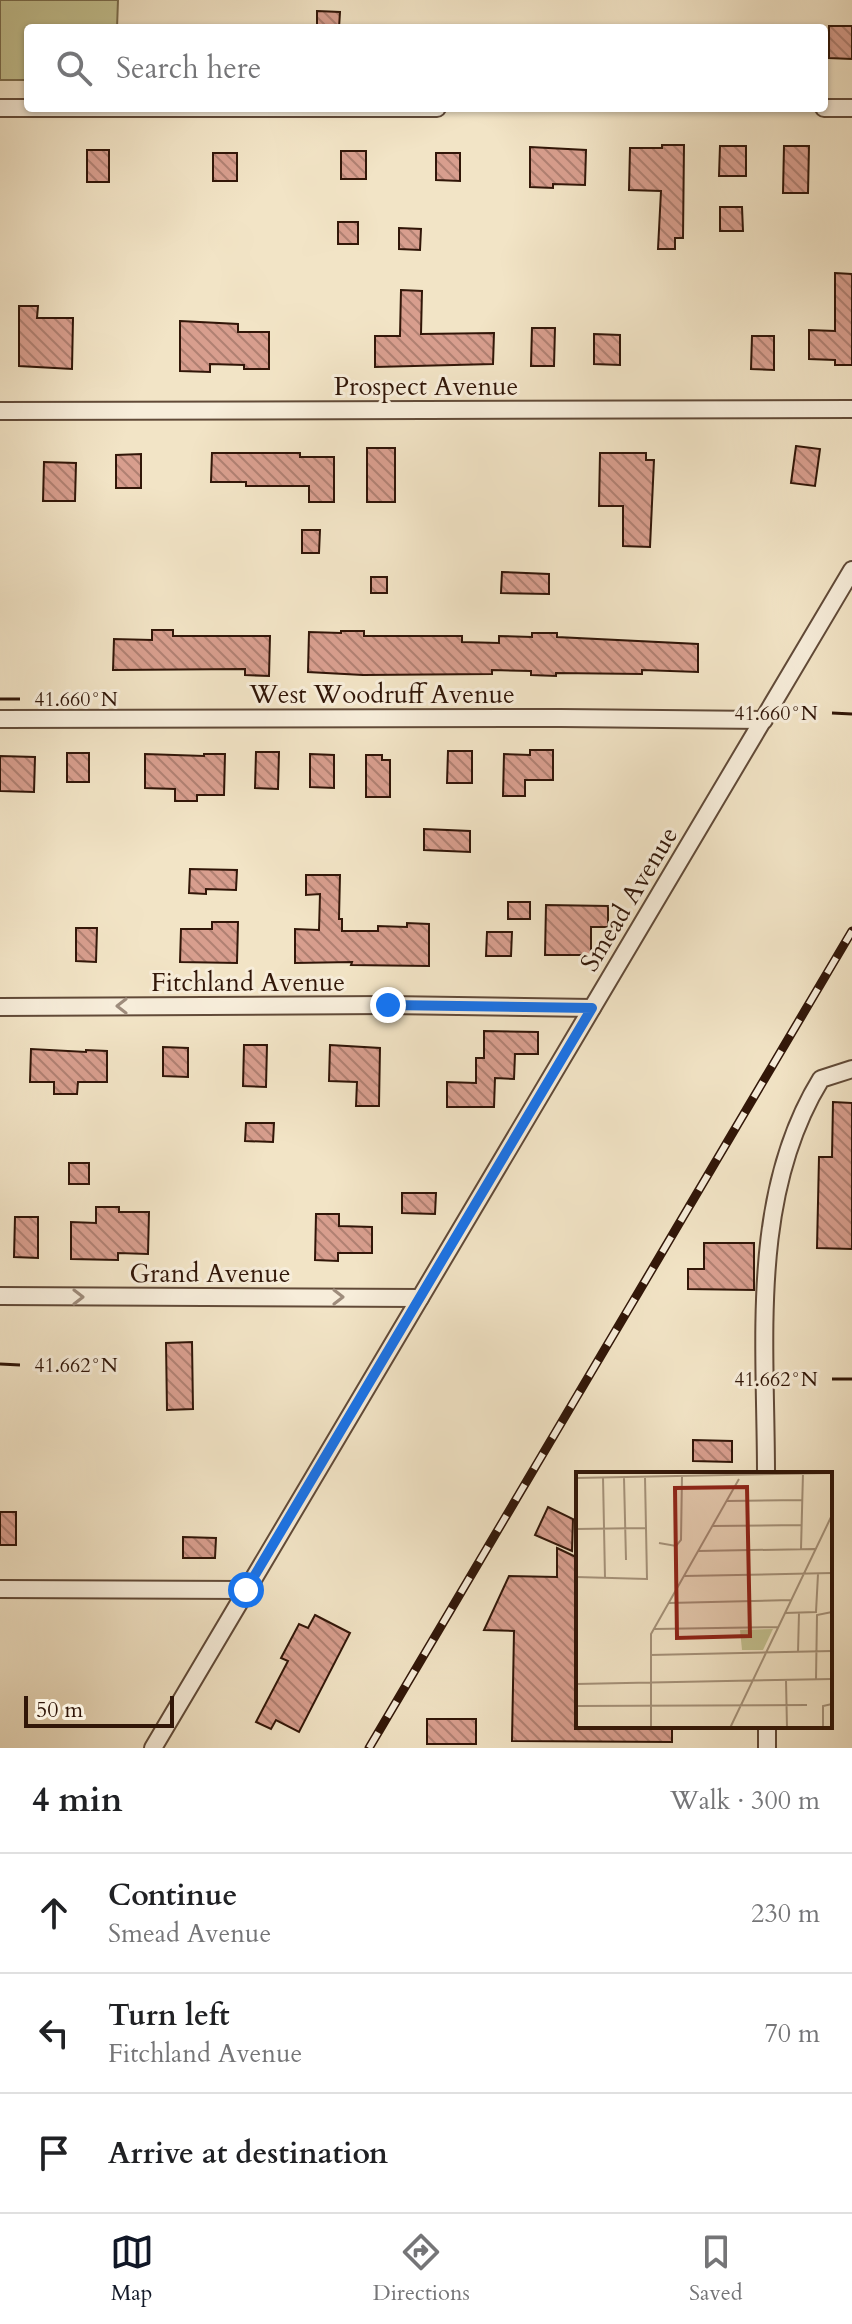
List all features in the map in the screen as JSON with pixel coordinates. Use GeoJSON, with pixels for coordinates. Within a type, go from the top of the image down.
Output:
{"type":"FeatureCollection","features":[{"type":"Feature","properties":{"kind":"street"},"geometry":{"type":"LineString","coordinates":[[0,108],[24,108]]}},
{"type":"Feature","properties":{"kind":"street"},"geometry":{"type":"LineString","coordinates":[[828,108],[852,108]]}},
{"type":"Feature","properties":{"kind":"street","name":"Prospect Avenue"},"geometry":{"type":"LineString","coordinates":[[0,411],[852,409]]}},
{"type":"Feature","properties":{"kind":"street","name":"Smead Avenue"},"geometry":{"type":"LineString","coordinates":[[153,1748],[852,570]]}},
{"type":"Feature","properties":{"kind":"street","name":"West Woodruff Avenue"},"geometry":{"type":"LineString","coordinates":[[0,719],[764,720]]}},
{"type":"Feature","properties":{"kind":"street","name":"Fitchland Avenue"},"geometry":{"type":"LineString","coordinates":[[0,1007],[388,1005],[592,1008]]}},
{"type":"Feature","properties":{"kind":"street"},"geometry":{"type":"LineString","coordinates":[[766,1472],[766,1258],[777,1192],[804,1107],[821,1079],[852,1069]]}},
{"type":"Feature","properties":{"kind":"street","name":"Grand Avenue"},"geometry":{"type":"LineString","coordinates":[[0,1296],[420,1298]]}},
{"type":"Feature","properties":{"kind":"street"},"geometry":{"type":"LineString","coordinates":[[0,1589],[246,1590]]}},
{"type":"Feature","properties":{"kind":"shaded area"},"geometry":{"type":"Polygon","coordinates":[[[0,0],[118,0],[117,24],[24,24],[24,80],[0,80],[0,0]]]}},
{"type":"Feature","properties":{"kind":"building"},"geometry":{"type":"Polygon","coordinates":[[[317,11],[340,12],[339,24],[317,24],[317,11]]]}},
{"type":"Feature","properties":{"kind":"building"},"geometry":{"type":"Polygon","coordinates":[[[829,26],[852,26],[852,59],[829,58],[829,26]]]}},
{"type":"Feature","properties":{"kind":"building"},"geometry":{"type":"Polygon","coordinates":[[[662,145],[684,145],[683,238],[675,238],[675,249],[658,249],[661,191],[629,190],[630,148],[662,148],[662,145]]]}},
{"type":"Feature","properties":{"kind":"building"},"geometry":{"type":"Polygon","coordinates":[[[720,146],[746,146],[746,176],[719,176],[720,146]]]}},
{"type":"Feature","properties":{"kind":"building"},"geometry":{"type":"Polygon","coordinates":[[[784,146],[809,146],[808,193],[783,193],[784,146]]]}},
{"type":"Feature","properties":{"kind":"building"},"geometry":{"type":"Polygon","coordinates":[[[530,147],[586,150],[585,185],[530,187],[530,147]]]}},
{"type":"Feature","properties":{"kind":"building"},"geometry":{"type":"Polygon","coordinates":[[[87,150],[109,150],[109,182],[87,182],[87,150]]]}},
{"type":"Feature","properties":{"kind":"building"},"geometry":{"type":"Polygon","coordinates":[[[341,151],[366,151],[366,179],[341,179],[341,151]]]}},
{"type":"Feature","properties":{"kind":"building"},"geometry":{"type":"Polygon","coordinates":[[[213,153],[237,153],[237,181],[213,181],[213,153]]]}},
{"type":"Feature","properties":{"kind":"building"},"geometry":{"type":"Polygon","coordinates":[[[436,153],[460,153],[460,181],[436,180],[436,153]]]}},
{"type":"Feature","properties":{"kind":"building"},"geometry":{"type":"Polygon","coordinates":[[[720,207],[742,207],[743,231],[720,231],[720,207]]]}},
{"type":"Feature","properties":{"kind":"building"},"geometry":{"type":"Polygon","coordinates":[[[338,222],[358,222],[358,244],[338,244],[338,222]]]}},
{"type":"Feature","properties":{"kind":"building"},"geometry":{"type":"Polygon","coordinates":[[[399,228],[421,229],[420,250],[399,249],[399,228]]]}},
{"type":"Feature","properties":{"kind":"building"},"geometry":{"type":"Polygon","coordinates":[[[835,273],[852,274],[852,365],[835,365],[835,360],[809,359],[809,330],[835,331],[835,273]]]}},
{"type":"Feature","properties":{"kind":"building"},"geometry":{"type":"Polygon","coordinates":[[[401,290],[422,291],[421,334],[494,333],[493,364],[375,367],[375,336],[400,336],[401,290]]]}},
{"type":"Feature","properties":{"kind":"building"},"geometry":{"type":"Polygon","coordinates":[[[19,306],[38,306],[37,318],[73,318],[72,369],[19,366],[19,306]]]}},
{"type":"Feature","properties":{"kind":"building"},"geometry":{"type":"Polygon","coordinates":[[[180,321],[238,324],[238,332],[269,332],[269,369],[210,364],[210,372],[180,371],[180,321]]]}},
{"type":"Feature","properties":{"kind":"building"},"geometry":{"type":"Polygon","coordinates":[[[532,328],[555,328],[554,366],[531,366],[532,328]]]}},
{"type":"Feature","properties":{"kind":"building"},"geometry":{"type":"Polygon","coordinates":[[[594,334],[620,335],[620,365],[594,364],[594,334]]]}},
{"type":"Feature","properties":{"kind":"building"},"geometry":{"type":"Polygon","coordinates":[[[752,336],[774,336],[774,370],[751,369],[752,336]]]}},
{"type":"Feature","properties":{"kind":"building"},"geometry":{"type":"Polygon","coordinates":[[[796,446],[820,449],[815,486],[791,483],[796,446]]]}},
{"type":"Feature","properties":{"kind":"building"},"geometry":{"type":"Polygon","coordinates":[[[367,448],[395,448],[395,502],[367,502],[367,448]]]}},
{"type":"Feature","properties":{"kind":"building"},"geometry":{"type":"Polygon","coordinates":[[[212,453],[300,453],[300,457],[334,457],[334,502],[309,502],[309,486],[246,486],[246,482],[211,482],[212,453]]]}},
{"type":"Feature","properties":{"kind":"building"},"geometry":{"type":"Polygon","coordinates":[[[600,453],[646,453],[646,460],[654,460],[650,547],[623,546],[623,506],[599,506],[600,453]]]}},
{"type":"Feature","properties":{"kind":"building"},"geometry":{"type":"Polygon","coordinates":[[[141,454],[141,488],[116,488],[116,455],[141,454]]]}},
{"type":"Feature","properties":{"kind":"building"},"geometry":{"type":"Polygon","coordinates":[[[44,462],[76,463],[75,501],[43,501],[44,462]]]}},
{"type":"Feature","properties":{"kind":"building"},"geometry":{"type":"Polygon","coordinates":[[[302,530],[320,530],[319,553],[302,553],[302,530]]]}},
{"type":"Feature","properties":{"kind":"building"},"geometry":{"type":"Polygon","coordinates":[[[502,572],[549,574],[549,594],[501,593],[502,572]]]}},
{"type":"Feature","properties":{"kind":"building"},"geometry":{"type":"Polygon","coordinates":[[[371,577],[387,577],[387,593],[371,593],[371,577]]]}},
{"type":"Feature","properties":{"kind":"building"},"geometry":{"type":"Polygon","coordinates":[[[152,630],[173,630],[173,636],[270,636],[269,676],[245,675],[245,669],[113,670],[114,639],[152,640],[152,630]]]}},
{"type":"Feature","properties":{"kind":"building"},"geometry":{"type":"Polygon","coordinates":[[[364,631],[364,636],[462,636],[462,642],[499,643],[499,636],[532,637],[532,633],[557,633],[557,637],[698,644],[698,672],[642,670],[642,674],[556,673],[556,676],[531,675],[531,671],[492,670],[492,674],[363,675],[308,672],[309,632],[364,631]]]}},
{"type":"Feature","properties":{"kind":"building"},"geometry":{"type":"Polygon","coordinates":[[[530,750],[553,750],[553,780],[525,780],[525,796],[503,796],[504,754],[530,755],[530,750]]]}},
{"type":"Feature","properties":{"kind":"building"},"geometry":{"type":"Polygon","coordinates":[[[448,751],[472,751],[472,783],[447,783],[448,751]]]}},
{"type":"Feature","properties":{"kind":"building"},"geometry":{"type":"Polygon","coordinates":[[[256,752],[279,752],[278,789],[255,788],[256,752]]]}},
{"type":"Feature","properties":{"kind":"building"},"geometry":{"type":"Polygon","coordinates":[[[67,753],[89,753],[89,782],[67,782],[67,753]]]}},
{"type":"Feature","properties":{"kind":"building"},"geometry":{"type":"Polygon","coordinates":[[[145,754],[225,754],[224,795],[197,795],[197,801],[175,801],[175,789],[145,788],[145,754]]]}},
{"type":"Feature","properties":{"kind":"building"},"geometry":{"type":"Polygon","coordinates":[[[310,754],[334,755],[334,788],[310,787],[310,754]]]}},
{"type":"Feature","properties":{"kind":"building"},"geometry":{"type":"Polygon","coordinates":[[[366,755],[382,755],[382,760],[390,760],[390,797],[366,797],[366,755]]]}},
{"type":"Feature","properties":{"kind":"building"},"geometry":{"type":"Polygon","coordinates":[[[0,756],[35,757],[34,792],[0,791],[0,756]]]}},
{"type":"Feature","properties":{"kind":"building"},"geometry":{"type":"Polygon","coordinates":[[[424,829],[470,831],[470,852],[424,850],[424,829]]]}},
{"type":"Feature","properties":{"kind":"building"},"geometry":{"type":"Polygon","coordinates":[[[190,869],[237,870],[236,890],[206,889],[206,894],[189,893],[190,869]]]}},
{"type":"Feature","properties":{"kind":"building"},"geometry":{"type":"Polygon","coordinates":[[[306,875],[340,875],[339,919],[342,919],[342,931],[378,931],[378,926],[429,924],[429,966],[295,963],[295,929],[319,930],[320,894],[306,895],[306,875]]]}},
{"type":"Feature","properties":{"kind":"building"},"geometry":{"type":"Polygon","coordinates":[[[508,902],[530,902],[530,919],[508,919],[508,902]]]}},
{"type":"Feature","properties":{"kind":"building"},"geometry":{"type":"Polygon","coordinates":[[[546,905],[608,906],[608,927],[591,927],[591,955],[545,955],[546,905]]]}},
{"type":"Feature","properties":{"kind":"building"},"geometry":{"type":"Polygon","coordinates":[[[212,922],[238,922],[237,963],[180,962],[181,929],[212,929],[212,922]]]}},
{"type":"Feature","properties":{"kind":"building"},"geometry":{"type":"Polygon","coordinates":[[[76,928],[97,928],[96,962],[76,961],[76,928]]]}},
{"type":"Feature","properties":{"kind":"building"},"geometry":{"type":"Polygon","coordinates":[[[487,932],[512,932],[511,956],[486,956],[487,932]]]}},
{"type":"Feature","properties":{"kind":"building"},"geometry":{"type":"Polygon","coordinates":[[[484,1031],[538,1032],[538,1054],[515,1054],[514,1079],[495,1078],[494,1107],[447,1107],[447,1082],[476,1083],[476,1058],[484,1058],[484,1031]]]}},
{"type":"Feature","properties":{"kind":"building"},"geometry":{"type":"Polygon","coordinates":[[[244,1045],[267,1045],[266,1087],[243,1086],[244,1045]]]}},
{"type":"Feature","properties":{"kind":"building"},"geometry":{"type":"Polygon","coordinates":[[[330,1045],[380,1048],[379,1106],[356,1106],[357,1082],[329,1081],[330,1045]]]}},
{"type":"Feature","properties":{"kind":"building"},"geometry":{"type":"Polygon","coordinates":[[[163,1047],[188,1048],[188,1077],[163,1076],[163,1047]]]}},
{"type":"Feature","properties":{"kind":"building"},"geometry":{"type":"Polygon","coordinates":[[[31,1049],[107,1051],[107,1082],[78,1082],[77,1094],[54,1094],[54,1082],[30,1082],[31,1049]]]}},
{"type":"Feature","properties":{"kind":"building"},"geometry":{"type":"Polygon","coordinates":[[[833,1102],[852,1103],[852,1249],[817,1248],[819,1157],[832,1157],[833,1102]]]}},
{"type":"Feature","properties":{"kind":"building"},"geometry":{"type":"Polygon","coordinates":[[[246,1123],[274,1123],[273,1142],[245,1141],[246,1123]]]}},
{"type":"Feature","properties":{"kind":"building"},"geometry":{"type":"Polygon","coordinates":[[[69,1163],[89,1163],[89,1184],[69,1184],[69,1163]]]}},
{"type":"Feature","properties":{"kind":"building"},"geometry":{"type":"Polygon","coordinates":[[[402,1193],[436,1193],[435,1214],[402,1213],[402,1193]]]}},
{"type":"Feature","properties":{"kind":"building"},"geometry":{"type":"Polygon","coordinates":[[[96,1207],[119,1207],[119,1212],[149,1212],[148,1254],[118,1253],[118,1260],[71,1259],[71,1222],[96,1223],[96,1207]]]}},
{"type":"Feature","properties":{"kind":"building"},"geometry":{"type":"Polygon","coordinates":[[[316,1214],[339,1214],[339,1226],[372,1227],[372,1253],[338,1253],[338,1261],[315,1260],[316,1214]]]}},
{"type":"Feature","properties":{"kind":"building"},"geometry":{"type":"Polygon","coordinates":[[[15,1217],[38,1217],[38,1258],[14,1257],[15,1217]]]}},
{"type":"Feature","properties":{"kind":"building"},"geometry":{"type":"Polygon","coordinates":[[[704,1243],[754,1243],[754,1290],[688,1289],[688,1269],[704,1269],[704,1243]]]}},
{"type":"Feature","properties":{"kind":"building"},"geometry":{"type":"Polygon","coordinates":[[[192,1342],[193,1409],[167,1410],[166,1343],[192,1342]]]}},
{"type":"Feature","properties":{"kind":"building"},"geometry":{"type":"Polygon","coordinates":[[[693,1440],[732,1441],[732,1462],[693,1461],[693,1440]]]}},
{"type":"Feature","properties":{"kind":"building"},"geometry":{"type":"Polygon","coordinates":[[[548,1507],[573,1519],[572,1551],[535,1535],[548,1507]]]}},
{"type":"Feature","properties":{"kind":"building"},"geometry":{"type":"Polygon","coordinates":[[[0,1512],[16,1512],[16,1545],[0,1545],[0,1512]]]}},
{"type":"Feature","properties":{"kind":"building"},"geometry":{"type":"Polygon","coordinates":[[[183,1537],[216,1538],[215,1558],[183,1558],[183,1537]]]}},
{"type":"Feature","properties":{"kind":"building"},"geometry":{"type":"Polygon","coordinates":[[[557,1548],[576,1557],[576,1728],[672,1728],[672,1742],[512,1741],[514,1631],[484,1630],[509,1576],[557,1577],[557,1548]]]}},
{"type":"Feature","properties":{"kind":"building"},"geometry":{"type":"Polygon","coordinates":[[[315,1615],[350,1633],[299,1732],[276,1720],[271,1729],[256,1722],[288,1661],[281,1658],[299,1624],[308,1628],[315,1615]]]}},
{"type":"Feature","properties":{"kind":"building"},"geometry":{"type":"Polygon","coordinates":[[[427,1719],[476,1719],[476,1744],[427,1744],[427,1719]]]}},
{"type":"Feature","properties":{"kind":"railway"},"geometry":{"type":"LineString","coordinates":[[369,1748],[852,931]]}},
{"type":"Feature","properties":{"kind":"route"},"geometry":{"type":"LineString","coordinates":[[246,1590],[592,1008],[388,1005]]}}]}
